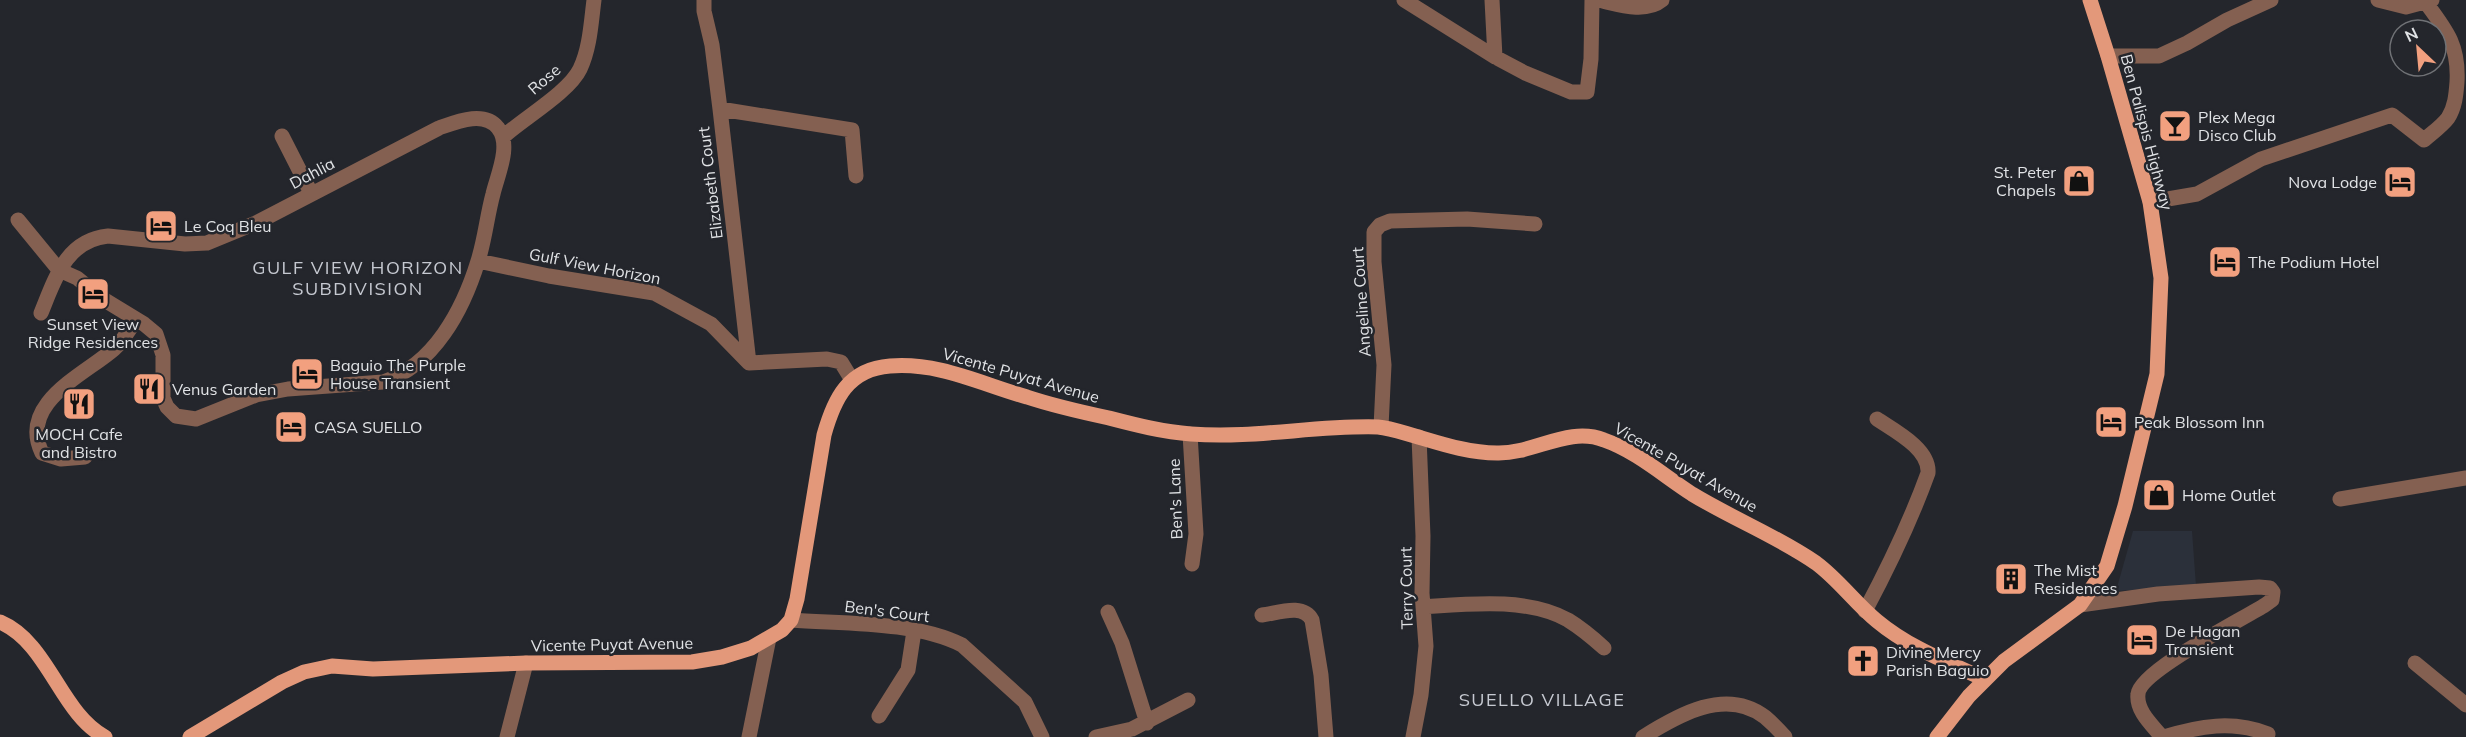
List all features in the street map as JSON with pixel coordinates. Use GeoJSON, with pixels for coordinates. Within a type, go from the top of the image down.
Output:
{"type":"FeatureCollection","features":[{"type":"Feature","properties":{"kind":"main road","name":"Ben Palispis Highway"},"geometry":{"type":"LineString","coordinates":[[1937,737],[1984,679],[2004,661],[2080,605],[2103,572],[2111,556],[2125,506],[2157,374],[2161,278],[2150,202],[2090,0]]}},
{"type":"Feature","properties":{"kind":"main road","name":"Vicente Puyat Avenue"},"geometry":{"type":"LineString","coordinates":[[190,737],[282,682],[304,672],[332,666],[373,669],[526,663],[692,662],[751,648],[782,630],[791,620],[797,599],[824,435],[838,395],[852,380],[871,370],[887,366],[962,374],[1025,397],[1157,430],[1190,434],[1250,435],[1381,427],[1460,449],[1500,453],[1514,452],[1573,436],[1588,435],[1606,440],[1630,453],[1693,495],[1798,551],[1834,578],[1865,611],[1890,631],[1934,657],[1984,679]]}},
{"type":"Feature","properties":{"kind":"main road"},"geometry":{"type":"LineString","coordinates":[[0,622],[21,636],[36,652],[81,717],[105,737]]}},
{"type":"Feature","properties":{"kind":"street","name":"Rose"},"geometry":{"type":"LineString","coordinates":[[503,137],[569,84],[579,71],[589,38],[594,0]]}},
{"type":"Feature","properties":{"kind":"street","name":"Elizabeth Court"},"geometry":{"type":"LineString","coordinates":[[704,0],[720,109],[749,363]]}},
{"type":"Feature","properties":{"kind":"street"},"geometry":{"type":"LineString","coordinates":[[1404,0],[1495,57],[1571,92],[1587,92],[1591,59],[1592,0]]}},
{"type":"Feature","properties":{"kind":"street"},"geometry":{"type":"LineString","coordinates":[[1492,0],[1495,57]]}},
{"type":"Feature","properties":{"kind":"street"},"geometry":{"type":"LineString","coordinates":[[1598,0],[1632,7],[1651,6],[1662,0]]}},
{"type":"Feature","properties":{"kind":"street"},"geometry":{"type":"LineString","coordinates":[[2108,56],[2159,56],[2271,0]]}},
{"type":"Feature","properties":{"kind":"street"},"geometry":{"type":"LineString","coordinates":[[2150,202],[2197,194],[2261,159],[2392,115],[2424,140],[2447,119],[2456,99],[2456,54],[2451,40],[2429,2],[2406,7],[2378,0]]}},
{"type":"Feature","properties":{"kind":"street"},"geometry":{"type":"LineString","coordinates":[[720,109],[852,130],[856,176]]}},
{"type":"Feature","properties":{"kind":"street","name":"Dahlia"},"geometry":{"type":"LineString","coordinates":[[41,312],[59,270],[79,246],[96,237],[108,236],[185,244],[207,243],[256,223],[439,128],[460,121],[482,118],[499,128],[503,137]]}},
{"type":"Feature","properties":{"kind":"street"},"geometry":{"type":"LineString","coordinates":[[282,136],[311,193]]}},
{"type":"Feature","properties":{"kind":"street"},"geometry":{"type":"LineString","coordinates":[[18,220],[59,270],[77,278],[103,299],[156,334],[163,356],[164,398],[171,413],[185,419],[196,419],[256,394],[288,389],[383,382],[397,378],[413,368],[446,330],[463,301],[478,261],[502,158],[503,137]]}},
{"type":"Feature","properties":{"kind":"street","name":"Angeline Court"},"geometry":{"type":"LineString","coordinates":[[1381,427],[1384,365],[1374,262],[1374,232],[1380,225],[1390,221],[1467,219],[1535,224]]}},
{"type":"Feature","properties":{"kind":"street","name":"Gulf View Horizon"},"geometry":{"type":"LineString","coordinates":[[478,261],[549,276],[654,293],[711,324],[749,363]]}},
{"type":"Feature","properties":{"kind":"street"},"geometry":{"type":"LineString","coordinates":[[85,457],[61,459],[42,453],[37,437],[40,416],[45,406],[58,392],[115,348],[136,319]]}},
{"type":"Feature","properties":{"kind":"street"},"geometry":{"type":"LineString","coordinates":[[749,363],[827,359],[841,362],[852,380]]}},
{"type":"Feature","properties":{"kind":"street"},"geometry":{"type":"LineString","coordinates":[[1865,611],[1908,523],[1929,466],[1923,455],[1877,419]]}},
{"type":"Feature","properties":{"kind":"street","name":"Ben's Lane"},"geometry":{"type":"LineString","coordinates":[[1190,434],[1196,534],[1192,564]]}},
{"type":"Feature","properties":{"kind":"street","name":"Terry Court"},"geometry":{"type":"LineString","coordinates":[[1413,737],[1426,646],[1419,437]]}},
{"type":"Feature","properties":{"kind":"street"},"geometry":{"type":"LineString","coordinates":[[2340,499],[2466,478]]}},
{"type":"Feature","properties":{"kind":"street"},"geometry":{"type":"LineString","coordinates":[[2080,605],[2158,594],[2270,588],[2273,592],[2272,600],[2160,668],[2141,683],[2138,692],[2138,703],[2142,712],[2163,737],[2193,728],[2216,725],[2243,727],[2268,734]]}},
{"type":"Feature","properties":{"kind":"street"},"geometry":{"type":"LineString","coordinates":[[1423,607],[1499,604],[1550,612],[1568,620],[1604,648]]}},
{"type":"Feature","properties":{"kind":"street"},"geometry":{"type":"LineString","coordinates":[[1262,615],[1301,610],[1309,614],[1312,620],[1326,737]]}},
{"type":"Feature","properties":{"kind":"street"},"geometry":{"type":"LineString","coordinates":[[1108,612],[1122,643],[1147,723]]}},
{"type":"Feature","properties":{"kind":"street","name":"Ben's Court"},"geometry":{"type":"LineString","coordinates":[[791,620],[914,631],[950,639],[962,645],[1025,702],[1042,737]]}},
{"type":"Feature","properties":{"kind":"street"},"geometry":{"type":"LineString","coordinates":[[879,716],[908,670],[914,631]]}},
{"type":"Feature","properties":{"kind":"street"},"geometry":{"type":"LineString","coordinates":[[749,737],[769,638]]}},
{"type":"Feature","properties":{"kind":"street"},"geometry":{"type":"LineString","coordinates":[[507,737],[526,663]]}},
{"type":"Feature","properties":{"kind":"street"},"geometry":{"type":"LineString","coordinates":[[2415,663],[2466,705]]}},
{"type":"Feature","properties":{"kind":"street"},"geometry":{"type":"LineString","coordinates":[[1096,737],[1117,734],[1147,723],[1188,700]]}},
{"type":"Feature","properties":{"kind":"street"},"geometry":{"type":"LineString","coordinates":[[1643,737],[1667,722],[1697,708],[1723,703],[1740,705],[1753,710],[1765,717],[1785,737]]}},
{"type":"Feature","properties":{"kind":"shaded area"},"geometry":{"type":"Polygon","coordinates":[[[2133,531],[2192,531],[2196,586],[2116,591],[2133,531]]]}},
{"type":"Feature","properties":{"kind":"place","name":"Plex Mega Disco Club"},"geometry":{"type":"Point","coordinates":[2175,126]}},
{"type":"Feature","properties":{"kind":"place","name":"St. Peter Chapels"},"geometry":{"type":"Point","coordinates":[2079,181]}},
{"type":"Feature","properties":{"kind":"place","name":"Nova Lodge"},"geometry":{"type":"Point","coordinates":[2400,182]}},
{"type":"Feature","properties":{"kind":"place","name":"Le Coq Bleu"},"geometry":{"type":"Point","coordinates":[161,226]}},
{"type":"Feature","properties":{"kind":"place","name":"The Podium Hotel"},"geometry":{"type":"Point","coordinates":[2225,262]}},
{"type":"Feature","properties":{"kind":"place","name":"Sunset View Ridge Residences"},"geometry":{"type":"Point","coordinates":[93,294]}},
{"type":"Feature","properties":{"kind":"place","name":"Baguio The Purple House Transient"},"geometry":{"type":"Point","coordinates":[307,374]}},
{"type":"Feature","properties":{"kind":"place","name":"Venus Garden"},"geometry":{"type":"Point","coordinates":[149,389]}},
{"type":"Feature","properties":{"kind":"place","name":"MOCH Cafe and Bistro"},"geometry":{"type":"Point","coordinates":[79,404]}},
{"type":"Feature","properties":{"kind":"place","name":"Peak Blossom Inn"},"geometry":{"type":"Point","coordinates":[2111,422]}},
{"type":"Feature","properties":{"kind":"place","name":"CASA SUELLO"},"geometry":{"type":"Point","coordinates":[291,427]}},
{"type":"Feature","properties":{"kind":"place","name":"Home Outlet"},"geometry":{"type":"Point","coordinates":[2159,495]}},
{"type":"Feature","properties":{"kind":"place","name":"The Mist Residences"},"geometry":{"type":"Point","coordinates":[2011,579]}},
{"type":"Feature","properties":{"kind":"place","name":"De Hagan Transient"},"geometry":{"type":"Point","coordinates":[2142,640]}},
{"type":"Feature","properties":{"kind":"place","name":"Divine Mercy Parish Baguio"},"geometry":{"type":"Point","coordinates":[1863,661]}},
{"type":"Feature","properties":{"kind":"district","name":"GULF VIEW HORIZON SUBDIVISION"},"geometry":{"type":"Point","coordinates":[358,277]}},
{"type":"Feature","properties":{"kind":"district","name":"SUELLO VILLAGE"},"geometry":{"type":"Point","coordinates":[1542,699]}}]}
